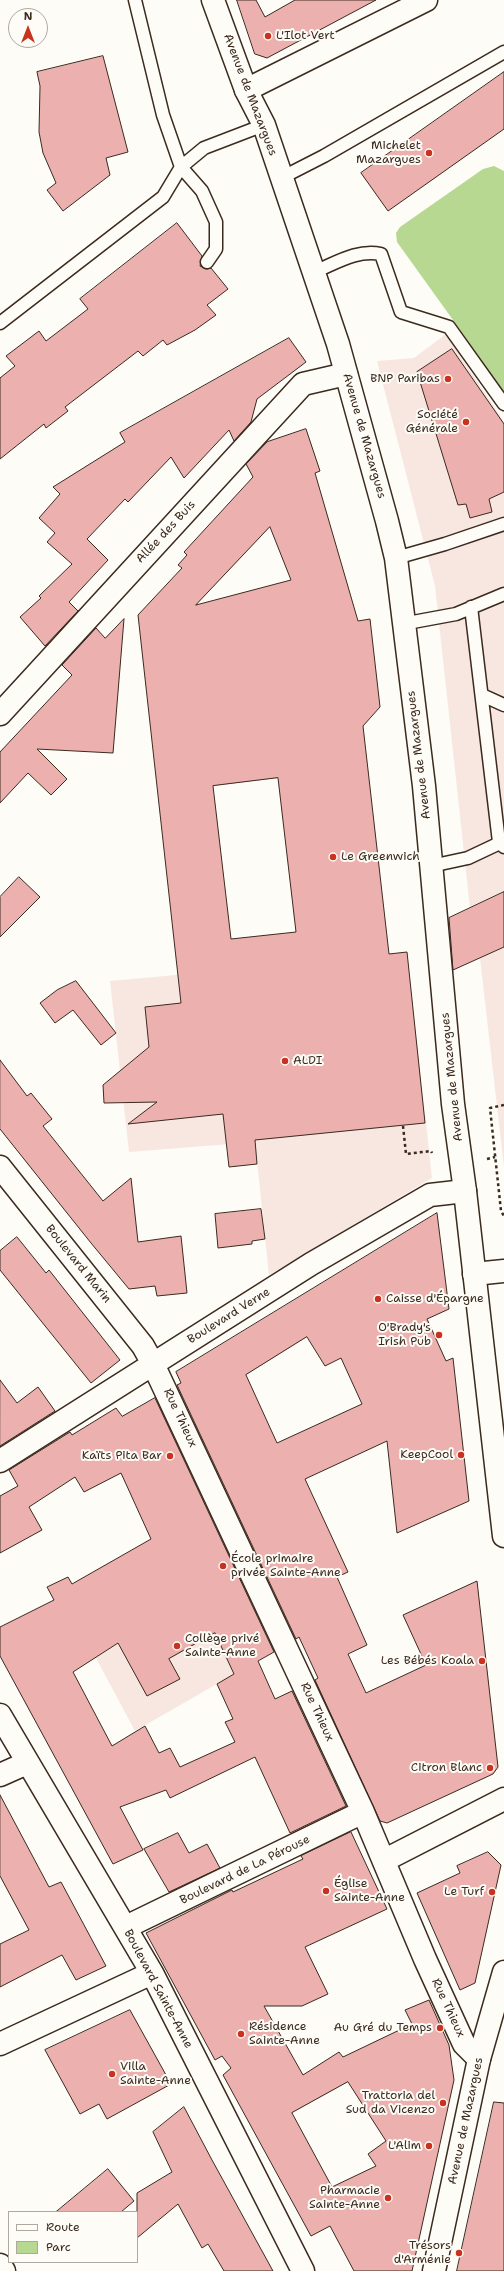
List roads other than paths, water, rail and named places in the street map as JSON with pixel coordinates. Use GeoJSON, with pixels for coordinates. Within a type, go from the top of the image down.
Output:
{"type":"FeatureCollection","features":[{"type":"Feature","properties":{"kind":"street","name":"Avenue de Mazargues"},"geometry":{"type":"LineString","coordinates":[[213,0],[246,90],[264,125],[314,272],[346,374],[396,558],[402,624],[424,786],[453,1104],[466,1191],[504,1536]]}},
{"type":"Feature","properties":{"kind":"street"},"geometry":{"type":"LineString","coordinates":[[246,90],[426,0]]}},
{"type":"Feature","properties":{"kind":"street","name":"Allée des Buis"},"geometry":{"type":"LineString","coordinates":[[0,714],[303,384],[346,374]]}},
{"type":"Feature","properties":{"kind":"street","name":"Boulevard Marin"},"geometry":{"type":"LineString","coordinates":[[0,1167],[143,1346],[153,1364]]}},
{"type":"Feature","properties":{"kind":"street","name":"Boulevard Verne"},"geometry":{"type":"LineString","coordinates":[[0,1461],[311,1264],[430,1195],[466,1191]]}},
{"type":"Feature","properties":{"kind":"street"},"geometry":{"type":"LineString","coordinates":[[474,1274],[504,1271]]}},
{"type":"Feature","properties":{"kind":"street","name":"Rue Thieux"},"geometry":{"type":"LineString","coordinates":[[153,1364],[385,1860],[425,1959],[464,2044],[479,2059]]}},
{"type":"Feature","properties":{"kind":"street","name":"Boulevard Sainte-Anne"},"geometry":{"type":"LineString","coordinates":[[0,1715],[152,1973],[303,2271]]}},
{"type":"Feature","properties":{"kind":"street"},"geometry":{"type":"LineString","coordinates":[[0,1775],[27,1763]]}},
{"type":"Feature","properties":{"kind":"street"},"geometry":{"type":"LineString","coordinates":[[385,1860],[504,1799]]}},
{"type":"Feature","properties":{"kind":"street","name":"Boulevard de La Pérouse"},"geometry":{"type":"LineString","coordinates":[[126,1927],[363,1812]]}},
{"type":"Feature","properties":{"kind":"street"},"geometry":{"type":"LineString","coordinates":[[0,2044],[152,1973]]}},
{"type":"Feature","properties":{"kind":"street","name":"Avenue de Mazargues"},"geometry":{"type":"LineString","coordinates":[[434,2271],[479,2059],[503,1980]]}},
{"type":"Feature","properties":{"kind":"street"},"geometry":{"type":"LineString","coordinates":[[0,2265],[4,2271]]}},
{"type":"Feature","properties":{"kind":"lane"},"geometry":{"type":"LineString","coordinates":[[135,0],[164,115],[181,167],[202,191],[216,222],[216,249],[207,262]]}},
{"type":"Feature","properties":{"kind":"lane"},"geometry":{"type":"LineString","coordinates":[[281,178],[324,156],[504,52]]}},
{"type":"Feature","properties":{"kind":"lane"},"geometry":{"type":"LineString","coordinates":[[0,323],[163,197],[181,167],[204,148],[264,125]]}},
{"type":"Feature","properties":{"kind":"lane"},"geometry":{"type":"LineString","coordinates":[[314,272],[356,254],[370,251],[381,254],[401,312],[449,327],[504,404]]}},
{"type":"Feature","properties":{"kind":"lane"},"geometry":{"type":"LineString","coordinates":[[396,558],[445,544],[504,524]]}},
{"type":"Feature","properties":{"kind":"lane"},"geometry":{"type":"LineString","coordinates":[[402,624],[456,614],[504,594]]}},
{"type":"Feature","properties":{"kind":"lane"},"geometry":{"type":"LineString","coordinates":[[431,866],[468,858],[502,843],[471,608]]}},
{"type":"Feature","properties":{"kind":"lane"},"geometry":{"type":"LineString","coordinates":[[482,695],[504,705]]}},
{"type":"Feature","properties":{"kind":"place","name":"L'Ilot Vert"},"geometry":{"type":"Point","coordinates":[268,36]}},
{"type":"Feature","properties":{"kind":"place","name":"Michelet Mazargues"},"geometry":{"type":"Point","coordinates":[429,153]}},
{"type":"Feature","properties":{"kind":"place","name":"BNP Paribas"},"geometry":{"type":"Point","coordinates":[448,379]}},
{"type":"Feature","properties":{"kind":"place","name":"Société Générale"},"geometry":{"type":"Point","coordinates":[466,422]}},
{"type":"Feature","properties":{"kind":"place","name":"Le Greenwich"},"geometry":{"type":"Point","coordinates":[333,857]}},
{"type":"Feature","properties":{"kind":"place","name":"ALDI"},"geometry":{"type":"Point","coordinates":[285,1061]}},
{"type":"Feature","properties":{"kind":"place","name":"Caisse d'Épargne"},"geometry":{"type":"Point","coordinates":[378,1299]}},
{"type":"Feature","properties":{"kind":"place","name":"O'Brady's Irish Pub"},"geometry":{"type":"Point","coordinates":[439,1335]}},
{"type":"Feature","properties":{"kind":"place","name":"KeepCool"},"geometry":{"type":"Point","coordinates":[461,1455]}},
{"type":"Feature","properties":{"kind":"place","name":"Kaïts Pita Bar"},"geometry":{"type":"Point","coordinates":[170,1456]}},
{"type":"Feature","properties":{"kind":"place","name":"École primaire privée Sainte-Anne"},"geometry":{"type":"Point","coordinates":[223,1566]}},
{"type":"Feature","properties":{"kind":"place","name":"Collège privé Sainte-Anne"},"geometry":{"type":"Point","coordinates":[177,1646]}},
{"type":"Feature","properties":{"kind":"place","name":"Les Bébés Koala"},"geometry":{"type":"Point","coordinates":[482,1661]}},
{"type":"Feature","properties":{"kind":"place","name":"Citron Blanc"},"geometry":{"type":"Point","coordinates":[490,1768]}},
{"type":"Feature","properties":{"kind":"place","name":"Église Sainte-Anne"},"geometry":{"type":"Point","coordinates":[326,1891]}},
{"type":"Feature","properties":{"kind":"place","name":"Le Turf"},"geometry":{"type":"Point","coordinates":[492,1892]}},
{"type":"Feature","properties":{"kind":"place","name":"Au Gré du Temps"},"geometry":{"type":"Point","coordinates":[440,2028]}},
{"type":"Feature","properties":{"kind":"place","name":"Résidence Sainte-Anne"},"geometry":{"type":"Point","coordinates":[241,2034]}},
{"type":"Feature","properties":{"kind":"place","name":"Villa Sainte-Anne"},"geometry":{"type":"Point","coordinates":[112,2074]}},
{"type":"Feature","properties":{"kind":"place","name":"Trattoria del Sud da Vicenzo"},"geometry":{"type":"Point","coordinates":[443,2103]}},
{"type":"Feature","properties":{"kind":"place","name":"L'Alim"},"geometry":{"type":"Point","coordinates":[429,2146]}},
{"type":"Feature","properties":{"kind":"place","name":"Pharmacie Sainte-Anne"},"geometry":{"type":"Point","coordinates":[388,2198]}},
{"type":"Feature","properties":{"kind":"place","name":"Trésors d'Arménie"},"geometry":{"type":"Point","coordinates":[459,2253]}}]}
